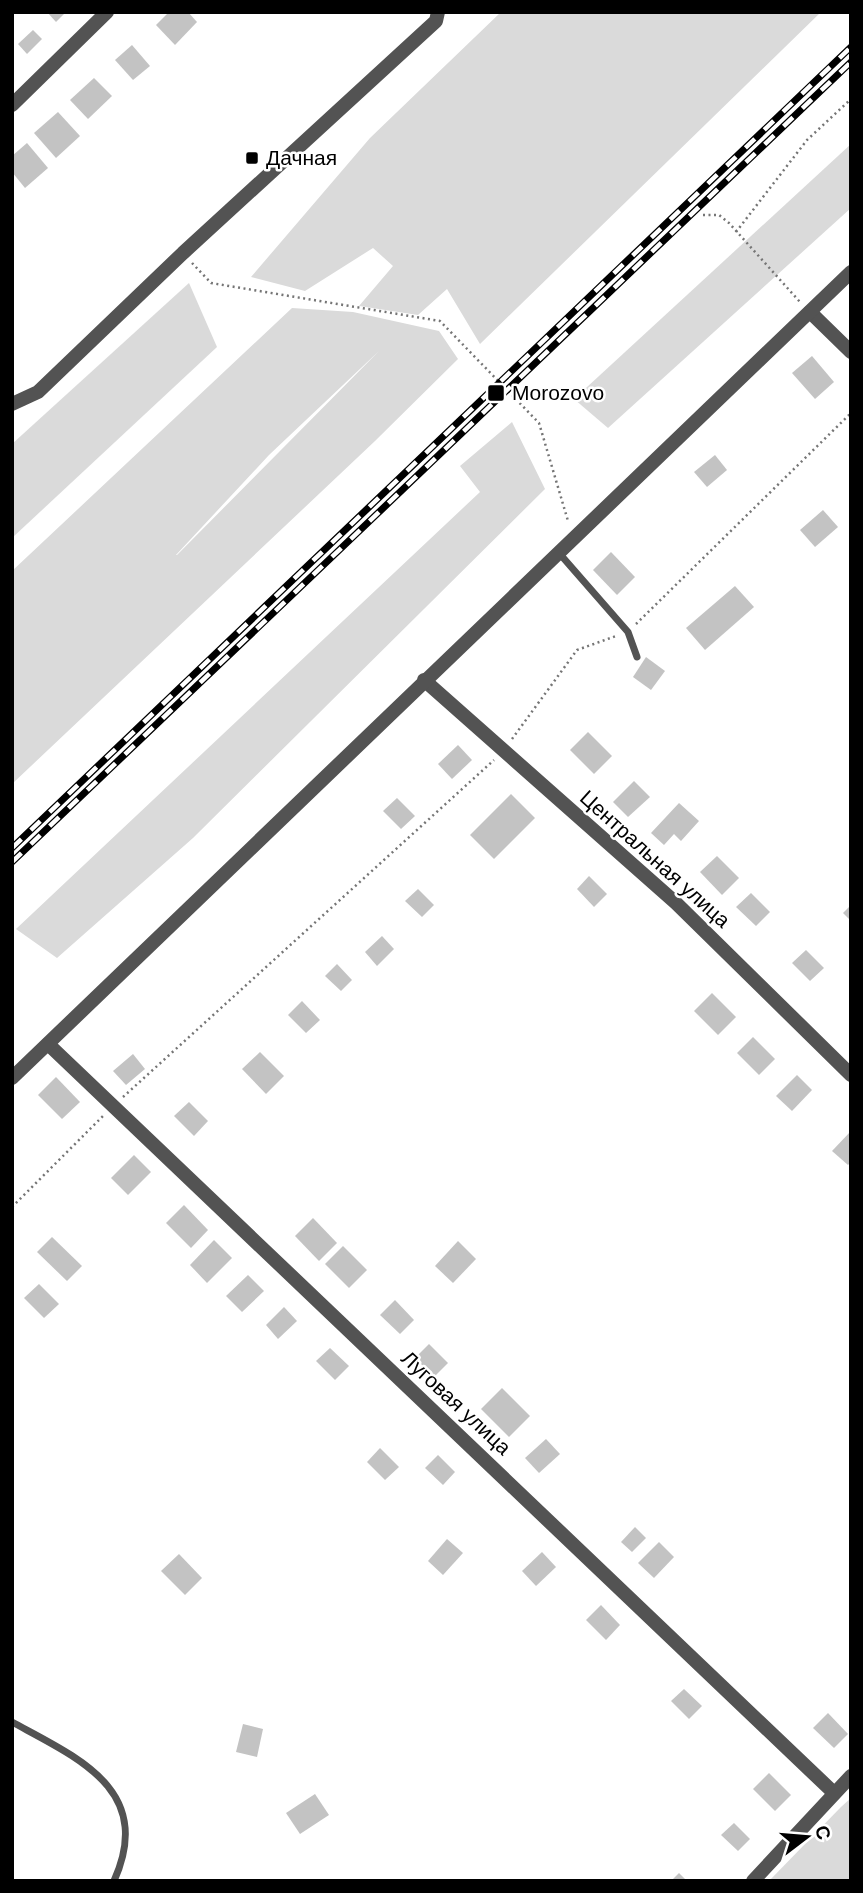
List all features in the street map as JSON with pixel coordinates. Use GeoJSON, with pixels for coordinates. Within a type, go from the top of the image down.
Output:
{"type":"FeatureCollection","features":[{"type":"Feature","properties":{"kind":"street"},"geometry":{"type":"LineString","coordinates":[[12,105],[107,12]]}},
{"type":"Feature","properties":{"kind":"street"},"geometry":{"type":"LineString","coordinates":[[12,404],[38,392],[183,253],[436,21],[438,12]]}},
{"type":"Feature","properties":{"kind":"street"},"geometry":{"type":"LineString","coordinates":[[12,1078],[851,272]]}},
{"type":"Feature","properties":{"kind":"street"},"geometry":{"type":"LineString","coordinates":[[810,312],[851,352]]}},
{"type":"Feature","properties":{"kind":"street","name":"Центральная улица"},"geometry":{"type":"LineString","coordinates":[[424,680],[676,904],[851,1075]]}},
{"type":"Feature","properties":{"kind":"street","name":"Луговая улица"},"geometry":{"type":"LineString","coordinates":[[48,1044],[834,1793]]}},
{"type":"Feature","properties":{"kind":"street"},"geometry":{"type":"LineString","coordinates":[[753,1881],[851,1776]]}},
{"type":"Feature","properties":{"kind":"lane"},"geometry":{"type":"LineString","coordinates":[[558,552],[628,632],[637,657]]}},
{"type":"Feature","properties":{"kind":"lane"},"geometry":{"type":"LineString","coordinates":[[12,1722],[86,1763],[110,1784],[120,1803],[124,1830],[124,1858],[114,1881]]}},
{"type":"Feature","properties":{"kind":"path"},"geometry":{"type":"LineString","coordinates":[[736,232],[807,140],[851,99]]}},
{"type":"Feature","properties":{"kind":"path"},"geometry":{"type":"LineString","coordinates":[[703,215],[719,215],[810,312]]}},
{"type":"Feature","properties":{"kind":"path"},"geometry":{"type":"LineString","coordinates":[[183,253],[211,284],[440,321],[539,424],[573,538]]}},
{"type":"Feature","properties":{"kind":"path"},"geometry":{"type":"LineString","coordinates":[[12,1207],[113,1106],[502,752],[578,650],[628,632],[851,413]]}},
{"type":"Feature","properties":{"kind":"shaded area"},"geometry":{"type":"Polygon","coordinates":[[[501,12],[821,12],[480,344],[447,289],[418,315],[359,306],[393,266],[373,248],[305,291],[251,277],[370,138],[501,12]]]}},
{"type":"Feature","properties":{"kind":"shaded area"},"geometry":{"type":"Polygon","coordinates":[[[851,144],[851,208],[608,428],[574,399],[851,144]]]}},
{"type":"Feature","properties":{"kind":"shaded area"},"geometry":{"type":"Polygon","coordinates":[[[189,283],[217,347],[12,538],[12,444],[189,283]]]}},
{"type":"Feature","properties":{"kind":"shaded area"},"geometry":{"type":"Polygon","coordinates":[[[292,308],[353,312],[439,331],[458,359],[375,441],[12,784],[12,571],[292,308]],[[379,351],[269,455],[177,555],[379,351]]]}},
{"type":"Feature","properties":{"kind":"shaded area"},"geometry":{"type":"Polygon","coordinates":[[[512,422],[545,489],[193,838],[57,958],[16,929],[480,492],[460,466],[512,422]]]}},
{"type":"Feature","properties":{"kind":"shaded area"},"geometry":{"type":"Polygon","coordinates":[[[851,1798],[851,1881],[769,1881],[841,1807],[851,1798]]]}},
{"type":"Feature","properties":{"kind":"building"},"geometry":{"type":"Polygon","coordinates":[[[47,12],[66,12],[56,22],[47,12]]]}},
{"type":"Feature","properties":{"kind":"building"},"geometry":{"type":"Polygon","coordinates":[[[169,12],[188,12],[197,22],[175,45],[156,25],[169,12]]]}},
{"type":"Feature","properties":{"kind":"building"},"geometry":{"type":"Polygon","coordinates":[[[33,30],[42,39],[27,54],[18,44],[33,30]]]}},
{"type":"Feature","properties":{"kind":"building"},"geometry":{"type":"Polygon","coordinates":[[[132,45],[150,66],[133,80],[115,60],[132,45]]]}},
{"type":"Feature","properties":{"kind":"building"},"geometry":{"type":"Polygon","coordinates":[[[94,78],[112,96],[88,119],[70,100],[94,78]]]}},
{"type":"Feature","properties":{"kind":"building"},"geometry":{"type":"Polygon","coordinates":[[[58,112],[80,136],[56,158],[34,133],[58,112]]]}},
{"type":"Feature","properties":{"kind":"building"},"geometry":{"type":"Polygon","coordinates":[[[27,143],[48,168],[25,188],[12,172],[12,156],[27,143]]]}},
{"type":"Feature","properties":{"kind":"building"},"geometry":{"type":"Polygon","coordinates":[[[812,356],[834,382],[815,399],[792,373],[812,356]]]}},
{"type":"Feature","properties":{"kind":"building"},"geometry":{"type":"Polygon","coordinates":[[[715,455],[727,470],[707,487],[694,472],[715,455]]]}},
{"type":"Feature","properties":{"kind":"building"},"geometry":{"type":"Polygon","coordinates":[[[823,510],[838,527],[815,547],[800,530],[823,510]]]}},
{"type":"Feature","properties":{"kind":"building"},"geometry":{"type":"Polygon","coordinates":[[[611,552],[635,577],[617,595],[593,570],[611,552]]]}},
{"type":"Feature","properties":{"kind":"building"},"geometry":{"type":"Polygon","coordinates":[[[735,586],[754,607],[705,650],[686,628],[735,586]]]}},
{"type":"Feature","properties":{"kind":"building"},"geometry":{"type":"Polygon","coordinates":[[[646,657],[665,671],[651,690],[633,677],[646,657]]]}},
{"type":"Feature","properties":{"kind":"building"},"geometry":{"type":"Polygon","coordinates":[[[588,732],[612,756],[594,774],[570,750],[588,732]]]}},
{"type":"Feature","properties":{"kind":"building"},"geometry":{"type":"Polygon","coordinates":[[[458,745],[472,760],[452,779],[438,764],[458,745]]]}},
{"type":"Feature","properties":{"kind":"building"},"geometry":{"type":"Polygon","coordinates":[[[634,781],[650,797],[628,817],[613,802],[634,781]]]}},
{"type":"Feature","properties":{"kind":"building"},"geometry":{"type":"Polygon","coordinates":[[[511,794],[535,818],[494,859],[470,835],[511,794]]]}},
{"type":"Feature","properties":{"kind":"building"},"geometry":{"type":"Polygon","coordinates":[[[397,798],[415,816],[401,829],[383,811],[397,798]]]}},
{"type":"Feature","properties":{"kind":"building"},"geometry":{"type":"Polygon","coordinates":[[[679,803],[699,821],[681,841],[674,834],[664,845],[651,833],[679,803]]]}},
{"type":"Feature","properties":{"kind":"building"},"geometry":{"type":"Polygon","coordinates":[[[717,856],[739,878],[722,895],[700,872],[717,856]]]}},
{"type":"Feature","properties":{"kind":"building"},"geometry":{"type":"Polygon","coordinates":[[[589,876],[607,894],[594,907],[577,889],[589,876]]]}},
{"type":"Feature","properties":{"kind":"building"},"geometry":{"type":"Polygon","coordinates":[[[418,889],[434,905],[422,917],[405,901],[418,889]]]}},
{"type":"Feature","properties":{"kind":"building"},"geometry":{"type":"Polygon","coordinates":[[[751,893],[770,912],[756,926],[736,907],[751,893]]]}},
{"type":"Feature","properties":{"kind":"building"},"geometry":{"type":"Polygon","coordinates":[[[851,905],[851,921],[843,913],[851,905]]]}},
{"type":"Feature","properties":{"kind":"building"},"geometry":{"type":"Polygon","coordinates":[[[382,936],[394,949],[377,966],[365,952],[382,936]]]}},
{"type":"Feature","properties":{"kind":"building"},"geometry":{"type":"Polygon","coordinates":[[[806,950],[824,968],[810,981],[792,963],[806,950]]]}},
{"type":"Feature","properties":{"kind":"building"},"geometry":{"type":"Polygon","coordinates":[[[337,964],[352,980],[341,991],[325,976],[337,964]]]}},
{"type":"Feature","properties":{"kind":"building"},"geometry":{"type":"Polygon","coordinates":[[[712,993],[736,1017],[718,1035],[694,1011],[712,993]]]}},
{"type":"Feature","properties":{"kind":"building"},"geometry":{"type":"Polygon","coordinates":[[[302,1001],[320,1020],[306,1033],[288,1015],[302,1001]]]}},
{"type":"Feature","properties":{"kind":"building"},"geometry":{"type":"Polygon","coordinates":[[[753,1037],[775,1059],[759,1075],[737,1053],[753,1037]]]}},
{"type":"Feature","properties":{"kind":"building"},"geometry":{"type":"Polygon","coordinates":[[[260,1052],[284,1076],[266,1094],[242,1069],[260,1052]]]}},
{"type":"Feature","properties":{"kind":"building"},"geometry":{"type":"Polygon","coordinates":[[[133,1054],[145,1069],[126,1085],[113,1071],[133,1054]]]}},
{"type":"Feature","properties":{"kind":"building"},"geometry":{"type":"Polygon","coordinates":[[[797,1075],[812,1090],[792,1111],[776,1096],[797,1075]]]}},
{"type":"Feature","properties":{"kind":"building"},"geometry":{"type":"Polygon","coordinates":[[[56,1077],[80,1102],[62,1119],[38,1095],[56,1077]]]}},
{"type":"Feature","properties":{"kind":"building"},"geometry":{"type":"Polygon","coordinates":[[[189,1102],[208,1121],[194,1136],[174,1116],[189,1102]]]}},
{"type":"Feature","properties":{"kind":"building"},"geometry":{"type":"Polygon","coordinates":[[[851,1131],[851,1162],[848,1165],[832,1151],[851,1131]]]}},
{"type":"Feature","properties":{"kind":"building"},"geometry":{"type":"Polygon","coordinates":[[[134,1155],[151,1172],[128,1195],[111,1178],[134,1155]]]}},
{"type":"Feature","properties":{"kind":"building"},"geometry":{"type":"Polygon","coordinates":[[[184,1205],[208,1230],[191,1248],[166,1223],[184,1205]]]}},
{"type":"Feature","properties":{"kind":"building"},"geometry":{"type":"Polygon","coordinates":[[[313,1218],[337,1243],[319,1261],[295,1236],[313,1218]]]}},
{"type":"Feature","properties":{"kind":"building"},"geometry":{"type":"Polygon","coordinates":[[[52,1237],[82,1266],[67,1281],[37,1252],[52,1237]]]}},
{"type":"Feature","properties":{"kind":"building"},"geometry":{"type":"Polygon","coordinates":[[[214,1240],[232,1258],[207,1283],[190,1265],[214,1240]]]}},
{"type":"Feature","properties":{"kind":"building"},"geometry":{"type":"Polygon","coordinates":[[[458,1241],[476,1259],[453,1283],[435,1266],[458,1241]]]}},
{"type":"Feature","properties":{"kind":"building"},"geometry":{"type":"Polygon","coordinates":[[[343,1246],[367,1270],[349,1288],[325,1264],[343,1246]]]}},
{"type":"Feature","properties":{"kind":"building"},"geometry":{"type":"Polygon","coordinates":[[[248,1275],[264,1291],[242,1312],[226,1296],[248,1275]]]}},
{"type":"Feature","properties":{"kind":"building"},"geometry":{"type":"Polygon","coordinates":[[[39,1284],[59,1304],[44,1318],[24,1298],[39,1284]]]}},
{"type":"Feature","properties":{"kind":"building"},"geometry":{"type":"Polygon","coordinates":[[[395,1300],[414,1320],[400,1334],[380,1315],[395,1300]]]}},
{"type":"Feature","properties":{"kind":"building"},"geometry":{"type":"Polygon","coordinates":[[[284,1307],[297,1321],[278,1339],[266,1325],[284,1307]]]}},
{"type":"Feature","properties":{"kind":"building"},"geometry":{"type":"Polygon","coordinates":[[[429,1344],[448,1363],[434,1377],[415,1358],[429,1344]]]}},
{"type":"Feature","properties":{"kind":"building"},"geometry":{"type":"Polygon","coordinates":[[[330,1348],[349,1366],[335,1380],[316,1361],[330,1348]]]}},
{"type":"Feature","properties":{"kind":"building"},"geometry":{"type":"Polygon","coordinates":[[[502,1388],[530,1416],[509,1437],[481,1409],[502,1388]]]}},
{"type":"Feature","properties":{"kind":"building"},"geometry":{"type":"Polygon","coordinates":[[[546,1439],[560,1454],[539,1473],[525,1458],[546,1439]]]}},
{"type":"Feature","properties":{"kind":"building"},"geometry":{"type":"Polygon","coordinates":[[[380,1448],[399,1467],[385,1480],[367,1462],[380,1448]]]}},
{"type":"Feature","properties":{"kind":"building"},"geometry":{"type":"Polygon","coordinates":[[[438,1455],[455,1472],[443,1485],[425,1468],[438,1455]]]}},
{"type":"Feature","properties":{"kind":"building"},"geometry":{"type":"Polygon","coordinates":[[[635,1527],[646,1538],[632,1552],[621,1542],[635,1527]]]}},
{"type":"Feature","properties":{"kind":"building"},"geometry":{"type":"Polygon","coordinates":[[[447,1539],[463,1553],[443,1575],[428,1561],[447,1539]]]}},
{"type":"Feature","properties":{"kind":"building"},"geometry":{"type":"Polygon","coordinates":[[[659,1542],[674,1557],[654,1578],[638,1563],[659,1542]]]}},
{"type":"Feature","properties":{"kind":"building"},"geometry":{"type":"Polygon","coordinates":[[[542,1552],[556,1567],[536,1586],[522,1571],[542,1552]]]}},
{"type":"Feature","properties":{"kind":"building"},"geometry":{"type":"Polygon","coordinates":[[[179,1554],[202,1578],[185,1595],[161,1571],[179,1554]]]}},
{"type":"Feature","properties":{"kind":"building"},"geometry":{"type":"Polygon","coordinates":[[[601,1605],[620,1625],[606,1640],[586,1620],[601,1605]]]}},
{"type":"Feature","properties":{"kind":"building"},"geometry":{"type":"Polygon","coordinates":[[[684,1689],[702,1706],[689,1719],[671,1701],[684,1689]]]}},
{"type":"Feature","properties":{"kind":"building"},"geometry":{"type":"Polygon","coordinates":[[[828,1713],[848,1734],[834,1748],[813,1728],[828,1713]]]}},
{"type":"Feature","properties":{"kind":"building"},"geometry":{"type":"Polygon","coordinates":[[[243,1724],[263,1729],[257,1757],[236,1752],[243,1724]]]}},
{"type":"Feature","properties":{"kind":"building"},"geometry":{"type":"Polygon","coordinates":[[[769,1773],[791,1795],[775,1811],[753,1789],[769,1773]]]}},
{"type":"Feature","properties":{"kind":"building"},"geometry":{"type":"Polygon","coordinates":[[[315,1794],[329,1815],[300,1834],[286,1813],[315,1794]]]}},
{"type":"Feature","properties":{"kind":"building"},"geometry":{"type":"Polygon","coordinates":[[[734,1823],[750,1839],[738,1851],[721,1835],[734,1823]]]}},
{"type":"Feature","properties":{"kind":"building"},"geometry":{"type":"Polygon","coordinates":[[[679,1873],[687,1881],[671,1881],[679,1873]]]}},
{"type":"Feature","properties":{"kind":"railway"},"geometry":{"type":"LineString","coordinates":[[12,848],[851,47]]}},
{"type":"Feature","properties":{"kind":"railway"},"geometry":{"type":"LineString","coordinates":[[12,862],[851,62]]}},
{"type":"Feature","properties":{"kind":"place","name":"Дачная"},"geometry":{"type":"Point","coordinates":[252,158]}},
{"type":"Feature","properties":{"kind":"place","name":"Morozovo"},"geometry":{"type":"Point","coordinates":[496,393]}}]}
